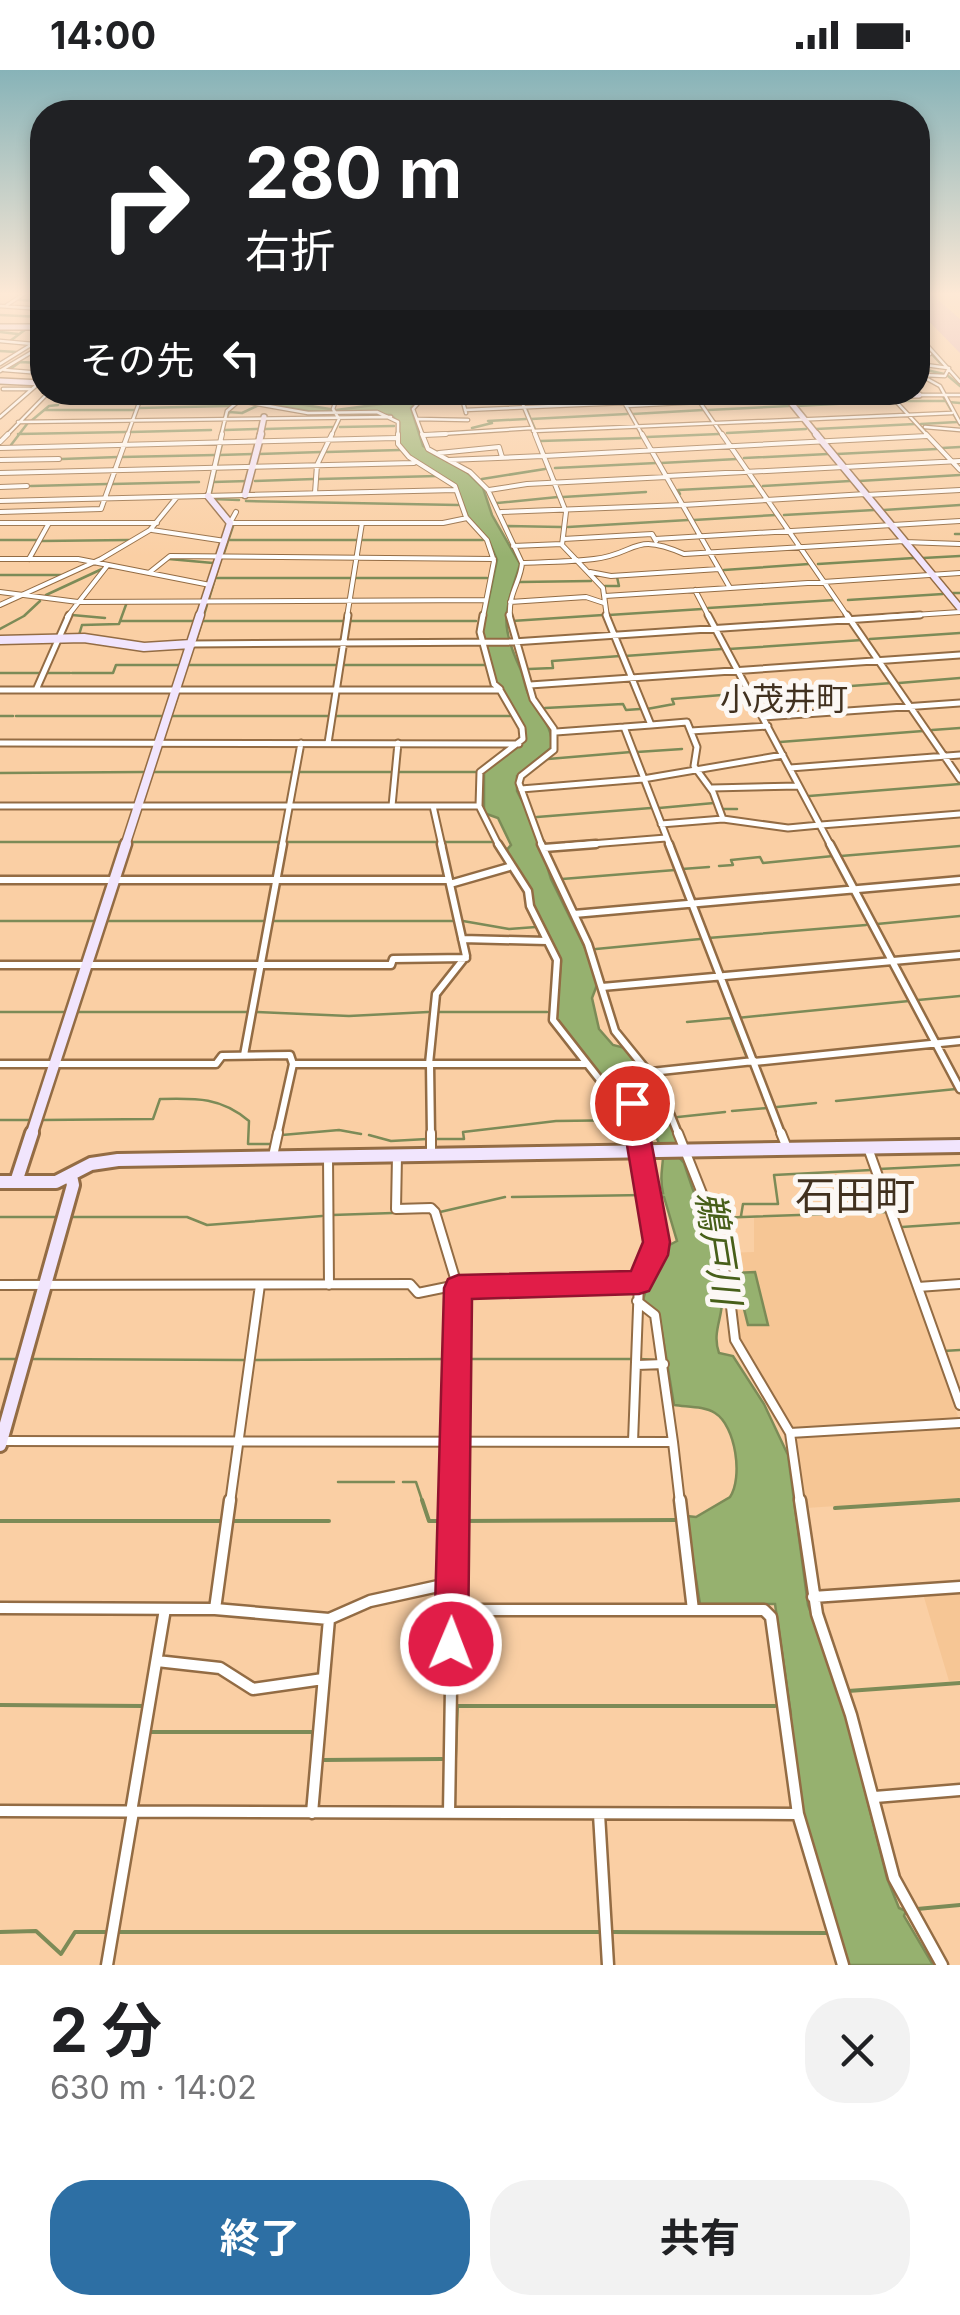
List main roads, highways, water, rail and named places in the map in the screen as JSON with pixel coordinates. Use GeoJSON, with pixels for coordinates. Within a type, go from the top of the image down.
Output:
{"type":"FeatureCollection","features":[{"type":"Feature","properties":{"kind":"waterway"},"geometry":{"type":"LineString","coordinates":[[953,380],[960,386]]}},
{"type":"Feature","properties":{"kind":"waterway"},"geometry":{"type":"LineString","coordinates":[[943,396],[960,425]]}},
{"type":"Feature","properties":{"kind":"waterway"},"geometry":{"type":"LineString","coordinates":[[930,401],[945,401]]}},
{"type":"Feature","properties":{"kind":"waterway"},"geometry":{"type":"LineString","coordinates":[[949,402],[960,403]]}},
{"type":"Feature","properties":{"kind":"waterway"},"geometry":{"type":"LineString","coordinates":[[44,410],[58,405]]}},
{"type":"Feature","properties":{"kind":"waterway"},"geometry":{"type":"LineString","coordinates":[[227,417],[229,412],[242,413],[259,405]]}},
{"type":"Feature","properties":{"kind":"waterway"},"geometry":{"type":"LineString","coordinates":[[796,406],[815,405]]}},
{"type":"Feature","properties":{"kind":"waterway"},"geometry":{"type":"LineString","coordinates":[[138,408],[229,406]]}},
{"type":"Feature","properties":{"kind":"waterway"},"geometry":{"type":"LineString","coordinates":[[708,410],[789,406]]}},
{"type":"Feature","properties":{"kind":"waterway"},"geometry":{"type":"LineString","coordinates":[[526,408],[535,429]]}},
{"type":"Feature","properties":{"kind":"waterway"},"geometry":{"type":"LineString","coordinates":[[31,421],[44,410]]}},
{"type":"Feature","properties":{"kind":"waterway"},"geometry":{"type":"LineString","coordinates":[[44,410],[136,410]]}},
{"type":"Feature","properties":{"kind":"waterway"},"geometry":{"type":"LineString","coordinates":[[633,414],[703,410]]}},
{"type":"Feature","properties":{"kind":"waterway"},"geometry":{"type":"LineString","coordinates":[[531,419],[627,414]]}},
{"type":"Feature","properties":{"kind":"waterway"},"geometry":{"type":"LineString","coordinates":[[336,428],[340,419]]}},
{"type":"Feature","properties":{"kind":"waterway"},"geometry":{"type":"LineString","coordinates":[[472,428],[492,423],[488,421],[526,419]]}},
{"type":"Feature","properties":{"kind":"waterway"},"geometry":{"type":"LineString","coordinates":[[921,424],[957,422]]}},
{"type":"Feature","properties":{"kind":"waterway"},"geometry":{"type":"LineString","coordinates":[[19,434],[27,424]]}},
{"type":"Feature","properties":{"kind":"waterway"},"geometry":{"type":"LineString","coordinates":[[816,429],[915,424]]}},
{"type":"Feature","properties":{"kind":"waterway"},"geometry":{"type":"LineString","coordinates":[[340,427],[394,426]]}},
{"type":"Feature","properties":{"kind":"waterway"},"geometry":{"type":"LineString","coordinates":[[265,429],[334,427]]}},
{"type":"Feature","properties":{"kind":"waterway"},"geometry":{"type":"LineString","coordinates":[[225,430],[258,429]]}},
{"type":"Feature","properties":{"kind":"waterway"},"geometry":{"type":"LineString","coordinates":[[727,433],[806,429]]}},
{"type":"Feature","properties":{"kind":"waterway"},"geometry":{"type":"LineString","coordinates":[[131,432],[211,430]]}},
{"type":"Feature","properties":{"kind":"waterway"},"geometry":{"type":"LineString","coordinates":[[19,434],[126,432]]}},
{"type":"Feature","properties":{"kind":"waterway"},"geometry":{"type":"LineString","coordinates":[[11,445],[19,434]]}},
{"type":"Feature","properties":{"kind":"waterway"},"geometry":{"type":"LineString","coordinates":[[647,437],[719,434]]}},
{"type":"Feature","properties":{"kind":"waterway"},"geometry":{"type":"LineString","coordinates":[[540,441],[641,438]]}},
{"type":"Feature","properties":{"kind":"waterway"},"geometry":{"type":"LineString","coordinates":[[219,455],[222,444]]}},
{"type":"Feature","properties":{"kind":"waterway"},"geometry":{"type":"LineString","coordinates":[[942,448],[960,447]]}},
{"type":"Feature","properties":{"kind":"waterway"},"geometry":{"type":"LineString","coordinates":[[837,454],[937,449]]}},
{"type":"Feature","properties":{"kind":"waterway"},"geometry":{"type":"LineString","coordinates":[[327,452],[400,450]]}},
{"type":"Feature","properties":{"kind":"waterway"},"geometry":{"type":"LineString","coordinates":[[259,454],[321,452]]}},
{"type":"Feature","properties":{"kind":"waterway"},"geometry":{"type":"LineString","coordinates":[[219,455],[253,454]]}},
{"type":"Feature","properties":{"kind":"waterway"},"geometry":{"type":"LineString","coordinates":[[744,458],[828,454]]}},
{"type":"Feature","properties":{"kind":"waterway"},"geometry":{"type":"LineString","coordinates":[[122,457],[215,455]]}},
{"type":"Feature","properties":{"kind":"waterway"},"geometry":{"type":"LineString","coordinates":[[217,465],[219,455]]}},
{"type":"Feature","properties":{"kind":"waterway"},"geometry":{"type":"LineString","coordinates":[[62,459],[118,457]]}},
{"type":"Feature","properties":{"kind":"waterway"},"geometry":{"type":"LineString","coordinates":[[661,463],[737,459]]}},
{"type":"Feature","properties":{"kind":"waterway"},"geometry":{"type":"LineString","coordinates":[[555,468],[656,463]]}},
{"type":"Feature","properties":{"kind":"waterway"},"geometry":{"type":"LineString","coordinates":[[213,482],[216,469]]}},
{"type":"Feature","properties":{"kind":"waterway"},"geometry":{"type":"LineString","coordinates":[[482,479],[545,469]]}},
{"type":"Feature","properties":{"kind":"waterway"},"geometry":{"type":"LineString","coordinates":[[859,481],[960,475]]}},
{"type":"Feature","properties":{"kind":"waterway"},"geometry":{"type":"LineString","coordinates":[[319,479],[437,476]]}},
{"type":"Feature","properties":{"kind":"waterway"},"geometry":{"type":"LineString","coordinates":[[255,481],[314,479]]}},
{"type":"Feature","properties":{"kind":"waterway"},"geometry":{"type":"LineString","coordinates":[[213,482],[248,481]]}},
{"type":"Feature","properties":{"kind":"waterway"},"geometry":{"type":"LineString","coordinates":[[763,486],[850,481]]}},
{"type":"Feature","properties":{"kind":"waterway"},"geometry":{"type":"LineString","coordinates":[[112,484],[199,482]]}},
{"type":"Feature","properties":{"kind":"waterway"},"geometry":{"type":"LineString","coordinates":[[211,493],[213,482]]}},
{"type":"Feature","properties":{"kind":"waterway"},"geometry":{"type":"LineString","coordinates":[[31,486],[108,484]]}},
{"type":"Feature","properties":{"kind":"waterway"},"geometry":{"type":"LineString","coordinates":[[680,494],[678,490],[756,486]]}},
{"type":"Feature","properties":{"kind":"waterway"},"geometry":{"type":"LineString","coordinates":[[563,497],[646,492]]}},
{"type":"Feature","properties":{"kind":"waterway"},"geometry":{"type":"LineString","coordinates":[[497,503],[558,497]]}},
{"type":"Feature","properties":{"kind":"waterway"},"geometry":{"type":"LineString","coordinates":[[212,499],[239,500]]}},
{"type":"Feature","properties":{"kind":"waterway"},"geometry":{"type":"LineString","coordinates":[[246,501],[458,505]]}},
{"type":"Feature","properties":{"kind":"waterway"},"geometry":{"type":"LineString","coordinates":[[884,510],[960,505]]}},
{"type":"Feature","properties":{"kind":"waterway"},"geometry":{"type":"LineString","coordinates":[[784,515],[874,510]]}},
{"type":"Feature","properties":{"kind":"waterway"},"geometry":{"type":"LineString","coordinates":[[694,520],[776,515]]}},
{"type":"Feature","properties":{"kind":"waterway"},"geometry":{"type":"LineString","coordinates":[[568,527],[688,520]]}},
{"type":"Feature","properties":{"kind":"waterway"},"geometry":{"type":"LineString","coordinates":[[223,556],[233,526]]}},
{"type":"Feature","properties":{"kind":"waterway"},"geometry":{"type":"LineString","coordinates":[[508,529],[507,526],[561,527]]}},
{"type":"Feature","properties":{"kind":"waterway"},"geometry":{"type":"LineString","coordinates":[[955,534],[960,534]]}},
{"type":"Feature","properties":{"kind":"waterway"},"geometry":{"type":"LineString","coordinates":[[0,540],[37,540]]}},
{"type":"Feature","properties":{"kind":"waterway"},"geometry":{"type":"LineString","coordinates":[[41,541],[129,540]]}},
{"type":"Feature","properties":{"kind":"waterway"},"geometry":{"type":"LineString","coordinates":[[230,540],[358,540]]}},
{"type":"Feature","properties":{"kind":"waterway"},"geometry":{"type":"LineString","coordinates":[[362,540],[483,540]]}},
{"type":"Feature","properties":{"kind":"waterway"},"geometry":{"type":"LineString","coordinates":[[923,558],[960,556]]}},
{"type":"Feature","properties":{"kind":"waterway"},"geometry":{"type":"LineString","coordinates":[[818,564],[914,558]]}},
{"type":"Feature","properties":{"kind":"waterway"},"geometry":{"type":"LineString","coordinates":[[169,559],[213,563]]}},
{"type":"Feature","properties":{"kind":"waterway"},"geometry":{"type":"LineString","coordinates":[[209,599],[220,562]]}},
{"type":"Feature","properties":{"kind":"waterway"},"geometry":{"type":"LineString","coordinates":[[724,570],[809,564]]}},
{"type":"Feature","properties":{"kind":"waterway"},"geometry":{"type":"LineString","coordinates":[[46,595],[102,569]]}},
{"type":"Feature","properties":{"kind":"waterway"},"geometry":{"type":"LineString","coordinates":[[0,575],[61,575]]}},
{"type":"Feature","properties":{"kind":"waterway"},"geometry":{"type":"LineString","coordinates":[[605,586],[619,586],[617,577]]}},
{"type":"Feature","properties":{"kind":"waterway"},"geometry":{"type":"LineString","coordinates":[[217,578],[350,578]]}},
{"type":"Feature","properties":{"kind":"waterway"},"geometry":{"type":"LineString","coordinates":[[356,578],[487,578]]}},
{"type":"Feature","properties":{"kind":"waterway"},"geometry":{"type":"LineString","coordinates":[[520,582],[591,581]]}},
{"type":"Feature","properties":{"kind":"waterway"},"geometry":{"type":"LineString","coordinates":[[953,593],[960,593]]}},
{"type":"Feature","properties":{"kind":"waterway"},"geometry":{"type":"LineString","coordinates":[[848,600],[943,594]]}},
{"type":"Feature","properties":{"kind":"waterway"},"geometry":{"type":"LineString","coordinates":[[708,608],[835,600]]}},
{"type":"Feature","properties":{"kind":"waterway"},"geometry":{"type":"LineString","coordinates":[[0,629],[24,616],[40,601]]}},
{"type":"Feature","properties":{"kind":"waterway"},"geometry":{"type":"LineString","coordinates":[[79,635],[82,625],[119,624],[127,602]]}},
{"type":"Feature","properties":{"kind":"waterway"},"geometry":{"type":"LineString","coordinates":[[202,621],[207,605]]}},
{"type":"Feature","properties":{"kind":"waterway"},"geometry":{"type":"LineString","coordinates":[[609,615],[702,609]]}},
{"type":"Feature","properties":{"kind":"waterway"},"geometry":{"type":"LineString","coordinates":[[72,615],[105,618]]}},
{"type":"Feature","properties":{"kind":"waterway"},"geometry":{"type":"LineString","coordinates":[[512,621],[603,615]]}},
{"type":"Feature","properties":{"kind":"waterway"},"geometry":{"type":"LineString","coordinates":[[122,621],[194,621]]}},
{"type":"Feature","properties":{"kind":"waterway"},"geometry":{"type":"LineString","coordinates":[[196,641],[202,621]]}},
{"type":"Feature","properties":{"kind":"waterway"},"geometry":{"type":"LineString","coordinates":[[202,621],[345,621]]}},
{"type":"Feature","properties":{"kind":"waterway"},"geometry":{"type":"LineString","coordinates":[[350,621],[476,621]]}},
{"type":"Feature","properties":{"kind":"waterway"},"geometry":{"type":"LineString","coordinates":[[870,639],[960,633]]}},
{"type":"Feature","properties":{"kind":"waterway"},"geometry":{"type":"LineString","coordinates":[[729,649],[862,640]]}},
{"type":"Feature","properties":{"kind":"waterway"},"geometry":{"type":"LineString","coordinates":[[625,656],[722,649]]}},
{"type":"Feature","properties":{"kind":"waterway"},"geometry":{"type":"LineString","coordinates":[[529,669],[553,668],[552,661],[620,656]]}},
{"type":"Feature","properties":{"kind":"waterway"},"geometry":{"type":"LineString","coordinates":[[72,673],[113,673],[116,665],[180,665]]}},
{"type":"Feature","properties":{"kind":"waterway"},"geometry":{"type":"LineString","coordinates":[[189,665],[338,665]]}},
{"type":"Feature","properties":{"kind":"waterway"},"geometry":{"type":"LineString","coordinates":[[343,665],[485,665]]}},
{"type":"Feature","properties":{"kind":"waterway"},"geometry":{"type":"LineString","coordinates":[[0,673],[40,673]]}},
{"type":"Feature","properties":{"kind":"waterway"},"geometry":{"type":"LineString","coordinates":[[46,673],[70,673]]}},
{"type":"Feature","properties":{"kind":"waterway"},"geometry":{"type":"LineString","coordinates":[[899,683],[960,678]]}},
{"type":"Feature","properties":{"kind":"waterway"},"geometry":{"type":"LineString","coordinates":[[754,693],[892,683]]}},
{"type":"Feature","properties":{"kind":"waterway"},"geometry":{"type":"LineString","coordinates":[[171,716],[179,692]]}},
{"type":"Feature","properties":{"kind":"waterway"},"geometry":{"type":"LineString","coordinates":[[647,709],[674,704],[672,699],[747,693]]}},
{"type":"Feature","properties":{"kind":"waterway"},"geometry":{"type":"LineString","coordinates":[[545,708],[623,704],[626,710],[640,709]]}},
{"type":"Feature","properties":{"kind":"waterway"},"geometry":{"type":"LineString","coordinates":[[0,716],[13,716]]}},
{"type":"Feature","properties":{"kind":"waterway"},"geometry":{"type":"LineString","coordinates":[[16,716],[164,716]]}},
{"type":"Feature","properties":{"kind":"waterway"},"geometry":{"type":"LineString","coordinates":[[163,740],[171,716]]}},
{"type":"Feature","properties":{"kind":"waterway"},"geometry":{"type":"LineString","coordinates":[[171,716],[330,716]]}},
{"type":"Feature","properties":{"kind":"waterway"},"geometry":{"type":"LineString","coordinates":[[336,716],[510,716]]}},
{"type":"Feature","properties":{"kind":"waterway"},"geometry":{"type":"LineString","coordinates":[[932,730],[960,728]]}},
{"type":"Feature","properties":{"kind":"waterway"},"geometry":{"type":"LineString","coordinates":[[780,742],[923,731]]}},
{"type":"Feature","properties":{"kind":"waterway"},"geometry":{"type":"LineString","coordinates":[[637,752],[682,749]]}},
{"type":"Feature","properties":{"kind":"waterway"},"geometry":{"type":"LineString","coordinates":[[548,759],[631,752]]}},
{"type":"Feature","properties":{"kind":"waterway"},"geometry":{"type":"LineString","coordinates":[[0,773],[143,772]]}},
{"type":"Feature","properties":{"kind":"waterway"},"geometry":{"type":"LineString","coordinates":[[154,772],[294,772]]}},
{"type":"Feature","properties":{"kind":"waterway"},"geometry":{"type":"LineString","coordinates":[[299,772],[394,772]]}},
{"type":"Feature","properties":{"kind":"waterway"},"geometry":{"type":"LineString","coordinates":[[399,772],[478,772]]}},
{"type":"Feature","properties":{"kind":"waterway"},"geometry":{"type":"LineString","coordinates":[[809,796],[960,784]]}},
{"type":"Feature","properties":{"kind":"waterway"},"geometry":{"type":"LineString","coordinates":[[659,808],[714,803]]}},
{"type":"Feature","properties":{"kind":"waterway"},"geometry":{"type":"LineString","coordinates":[[537,817],[651,808]]}},
{"type":"Feature","properties":{"kind":"waterway"},"geometry":{"type":"LineString","coordinates":[[722,809],[737,809]]}},
{"type":"Feature","properties":{"kind":"waterway"},"geometry":{"type":"LineString","coordinates":[[0,842],[123,842]]}},
{"type":"Feature","properties":{"kind":"waterway"},"geometry":{"type":"LineString","coordinates":[[131,842],[281,842]]}},
{"type":"Feature","properties":{"kind":"waterway"},"geometry":{"type":"LineString","coordinates":[[287,842],[436,842]]}},
{"type":"Feature","properties":{"kind":"waterway"},"geometry":{"type":"LineString","coordinates":[[445,842],[492,842]]}},
{"type":"Feature","properties":{"kind":"waterway"},"geometry":{"type":"LineString","coordinates":[[841,856],[960,846]]}},
{"type":"Feature","properties":{"kind":"waterway"},"geometry":{"type":"LineString","coordinates":[[719,866],[733,865],[731,860],[760,857],[763,863],[833,856]]}},
{"type":"Feature","properties":{"kind":"waterway"},"geometry":{"type":"LineString","coordinates":[[682,869],[709,867]]}},
{"type":"Feature","properties":{"kind":"waterway"},"geometry":{"type":"LineString","coordinates":[[562,879],[675,870]]}},
{"type":"Feature","properties":{"kind":"waterway"},"geometry":{"type":"LineString","coordinates":[[877,924],[960,916]]}},
{"type":"Feature","properties":{"kind":"waterway"},"geometry":{"type":"LineString","coordinates":[[0,921],[94,921]]}},
{"type":"Feature","properties":{"kind":"waterway"},"geometry":{"type":"LineString","coordinates":[[106,921],[266,921]]}},
{"type":"Feature","properties":{"kind":"waterway"},"geometry":{"type":"LineString","coordinates":[[273,921],[454,921]]}},
{"type":"Feature","properties":{"kind":"waterway"},"geometry":{"type":"LineString","coordinates":[[463,921],[509,929],[536,927]]}},
{"type":"Feature","properties":{"kind":"waterway"},"geometry":{"type":"LineString","coordinates":[[708,938],[866,925]]}},
{"type":"Feature","properties":{"kind":"waterway"},"geometry":{"type":"LineString","coordinates":[[596,949],[700,939]]}},
{"type":"Feature","properties":{"kind":"waterway"},"geometry":{"type":"LineString","coordinates":[[918,1000],[960,996]]}},
{"type":"Feature","properties":{"kind":"waterway"},"geometry":{"type":"LineString","coordinates":[[737,1018],[909,1001]]}},
{"type":"Feature","properties":{"kind":"waterway"},"geometry":{"type":"LineString","coordinates":[[0,1012],[64,1012]]}},
{"type":"Feature","properties":{"kind":"waterway"},"geometry":{"type":"LineString","coordinates":[[77,1012],[249,1012]]}},
{"type":"Feature","properties":{"kind":"waterway"},"geometry":{"type":"LineString","coordinates":[[257,1012],[349,1016],[428,1012]]}},
{"type":"Feature","properties":{"kind":"waterway"},"geometry":{"type":"LineString","coordinates":[[438,1012],[547,1012]]}},
{"type":"Feature","properties":{"kind":"waterway"},"geometry":{"type":"LineString","coordinates":[[687,1022],[731,1018],[747,1058]]}},
{"type":"Feature","properties":{"kind":"waterway"},"geometry":{"type":"LineString","coordinates":[[836,1101],[956,1089]]}},
{"type":"Feature","properties":{"kind":"waterway"},"geometry":{"type":"LineString","coordinates":[[42,1120],[153,1119],[160,1099],[197,1099],[228,1107],[249,1121],[248,1144],[272,1144]]}},
{"type":"Feature","properties":{"kind":"waterway"},"geometry":{"type":"LineString","coordinates":[[777,1107],[816,1103]]}},
{"type":"Feature","properties":{"kind":"waterway"},"geometry":{"type":"LineString","coordinates":[[732,1111],[767,1108]]}},
{"type":"Feature","properties":{"kind":"waterway"},"geometry":{"type":"LineString","coordinates":[[678,1117],[725,1112]]}},
{"type":"Feature","properties":{"kind":"waterway"},"geometry":{"type":"LineString","coordinates":[[0,1120],[31,1120]]}},
{"type":"Feature","properties":{"kind":"waterway"},"geometry":{"type":"LineString","coordinates":[[436,1139],[464,1139],[463,1132],[556,1121],[634,1120]]}},
{"type":"Feature","properties":{"kind":"waterway"},"geometry":{"type":"LineString","coordinates":[[282,1135],[339,1130],[361,1134]]}},
{"type":"Feature","properties":{"kind":"waterway"},"geometry":{"type":"LineString","coordinates":[[369,1135],[391,1141],[427,1139]]}},
{"type":"Feature","properties":{"kind":"waterway"},"geometry":{"type":"LineString","coordinates":[[879,1169],[960,1165]]}},
{"type":"Feature","properties":{"kind":"waterway","name":"鵜戸川"},"geometry":{"type":"LineString","coordinates":[[741,1216],[743,1204],[778,1204],[774,1175],[871,1170]]}},
{"type":"Feature","properties":{"kind":"waterway"},"geometry":{"type":"LineString","coordinates":[[512,1197],[645,1195]]}},
{"type":"Feature","properties":{"kind":"waterway"},"geometry":{"type":"LineString","coordinates":[[440,1212],[505,1197]]}},
{"type":"Feature","properties":{"kind":"waterway"},"geometry":{"type":"LineString","coordinates":[[399,1213],[433,1212]]}},
{"type":"Feature","properties":{"kind":"waterway","name":"鵜戸川"},"geometry":{"type":"LineString","coordinates":[[715,1218],[887,1212]]}},
{"type":"Feature","properties":{"kind":"waterway"},"geometry":{"type":"LineString","coordinates":[[332,1215],[393,1213]]}},
{"type":"Feature","properties":{"kind":"waterway"},"geometry":{"type":"LineString","coordinates":[[70,1217],[187,1217],[207,1225],[322,1216]]}},
{"type":"Feature","properties":{"kind":"waterway"},"geometry":{"type":"LineString","coordinates":[[0,1217],[58,1217]]}},
{"type":"Feature","properties":{"kind":"waterway"},"geometry":{"type":"LineString","coordinates":[[902,1227],[960,1223]]}},
{"type":"Feature","properties":{"kind":"waterway"},"geometry":{"type":"LineString","coordinates":[[943,1351],[960,1350]]}},
{"type":"Feature","properties":{"kind":"waterway"},"geometry":{"type":"LineString","coordinates":[[0,1359],[18,1359]]}},
{"type":"Feature","properties":{"kind":"waterway"},"geometry":{"type":"LineString","coordinates":[[30,1359],[246,1360]]}},
{"type":"Feature","properties":{"kind":"waterway"},"geometry":{"type":"LineString","coordinates":[[256,1360],[452,1359]]}},
{"type":"Feature","properties":{"kind":"waterway"},"geometry":{"type":"LineString","coordinates":[[459,1359],[631,1359]]}},
{"type":"Feature","properties":{"kind":"waterway"},"geometry":{"type":"LineString","coordinates":[[640,1359],[657,1360]]}},
{"type":"Feature","properties":{"kind":"waterway"},"geometry":{"type":"LineString","coordinates":[[338,1482],[394,1482]]}},
{"type":"Feature","properties":{"kind":"waterway"},"geometry":{"type":"LineString","coordinates":[[403,1482],[416,1482],[429,1521],[446,1521]]}},
{"type":"Feature","properties":{"kind":"waterway"},"geometry":{"type":"LineString","coordinates":[[835,1508],[959,1500]]}},
{"type":"Feature","properties":{"kind":"waterway"},"geometry":{"type":"LineString","coordinates":[[920,1503],[960,1500]]}},
{"type":"Feature","properties":{"kind":"waterway"},"geometry":{"type":"LineString","coordinates":[[460,1521],[678,1520]]}},
{"type":"Feature","properties":{"kind":"waterway"},"geometry":{"type":"LineString","coordinates":[[0,1521],[222,1521]]}},
{"type":"Feature","properties":{"kind":"waterway"},"geometry":{"type":"LineString","coordinates":[[231,1521],[329,1521]]}},
{"type":"Feature","properties":{"kind":"waterway"},"geometry":{"type":"LineString","coordinates":[[848,1691],[960,1683]]}},
{"type":"Feature","properties":{"kind":"waterway"},"geometry":{"type":"LineString","coordinates":[[0,1705],[144,1706],[143,1711]]}},
{"type":"Feature","properties":{"kind":"waterway"},"geometry":{"type":"LineString","coordinates":[[455,1759],[457,1706],[775,1706]]}},
{"type":"Feature","properties":{"kind":"waterway"},"geometry":{"type":"LineString","coordinates":[[149,1732],[313,1732],[312,1760]]}},
{"type":"Feature","properties":{"kind":"waterway"},"geometry":{"type":"LineString","coordinates":[[323,1760],[442,1759]]}},
{"type":"Feature","properties":{"kind":"waterway"},"geometry":{"type":"LineString","coordinates":[[917,1909],[960,1905]]}},
{"type":"Feature","properties":{"kind":"waterway"},"geometry":{"type":"LineString","coordinates":[[0,1932],[36,1931],[61,1954],[75,1932],[105,1932]]}},
{"type":"Feature","properties":{"kind":"waterway"},"geometry":{"type":"LineString","coordinates":[[120,1932],[601,1932]]}},
{"type":"Feature","properties":{"kind":"waterway"},"geometry":{"type":"LineString","coordinates":[[611,1932],[828,1933]]}},
{"type":"Feature","properties":{"kind":"district","name":"小茂井町"},"geometry":{"type":"Point","coordinates":[784,699]}},
{"type":"Feature","properties":{"kind":"district","name":"石田町"},"geometry":{"type":"Point","coordinates":[855,1196]}}]}
